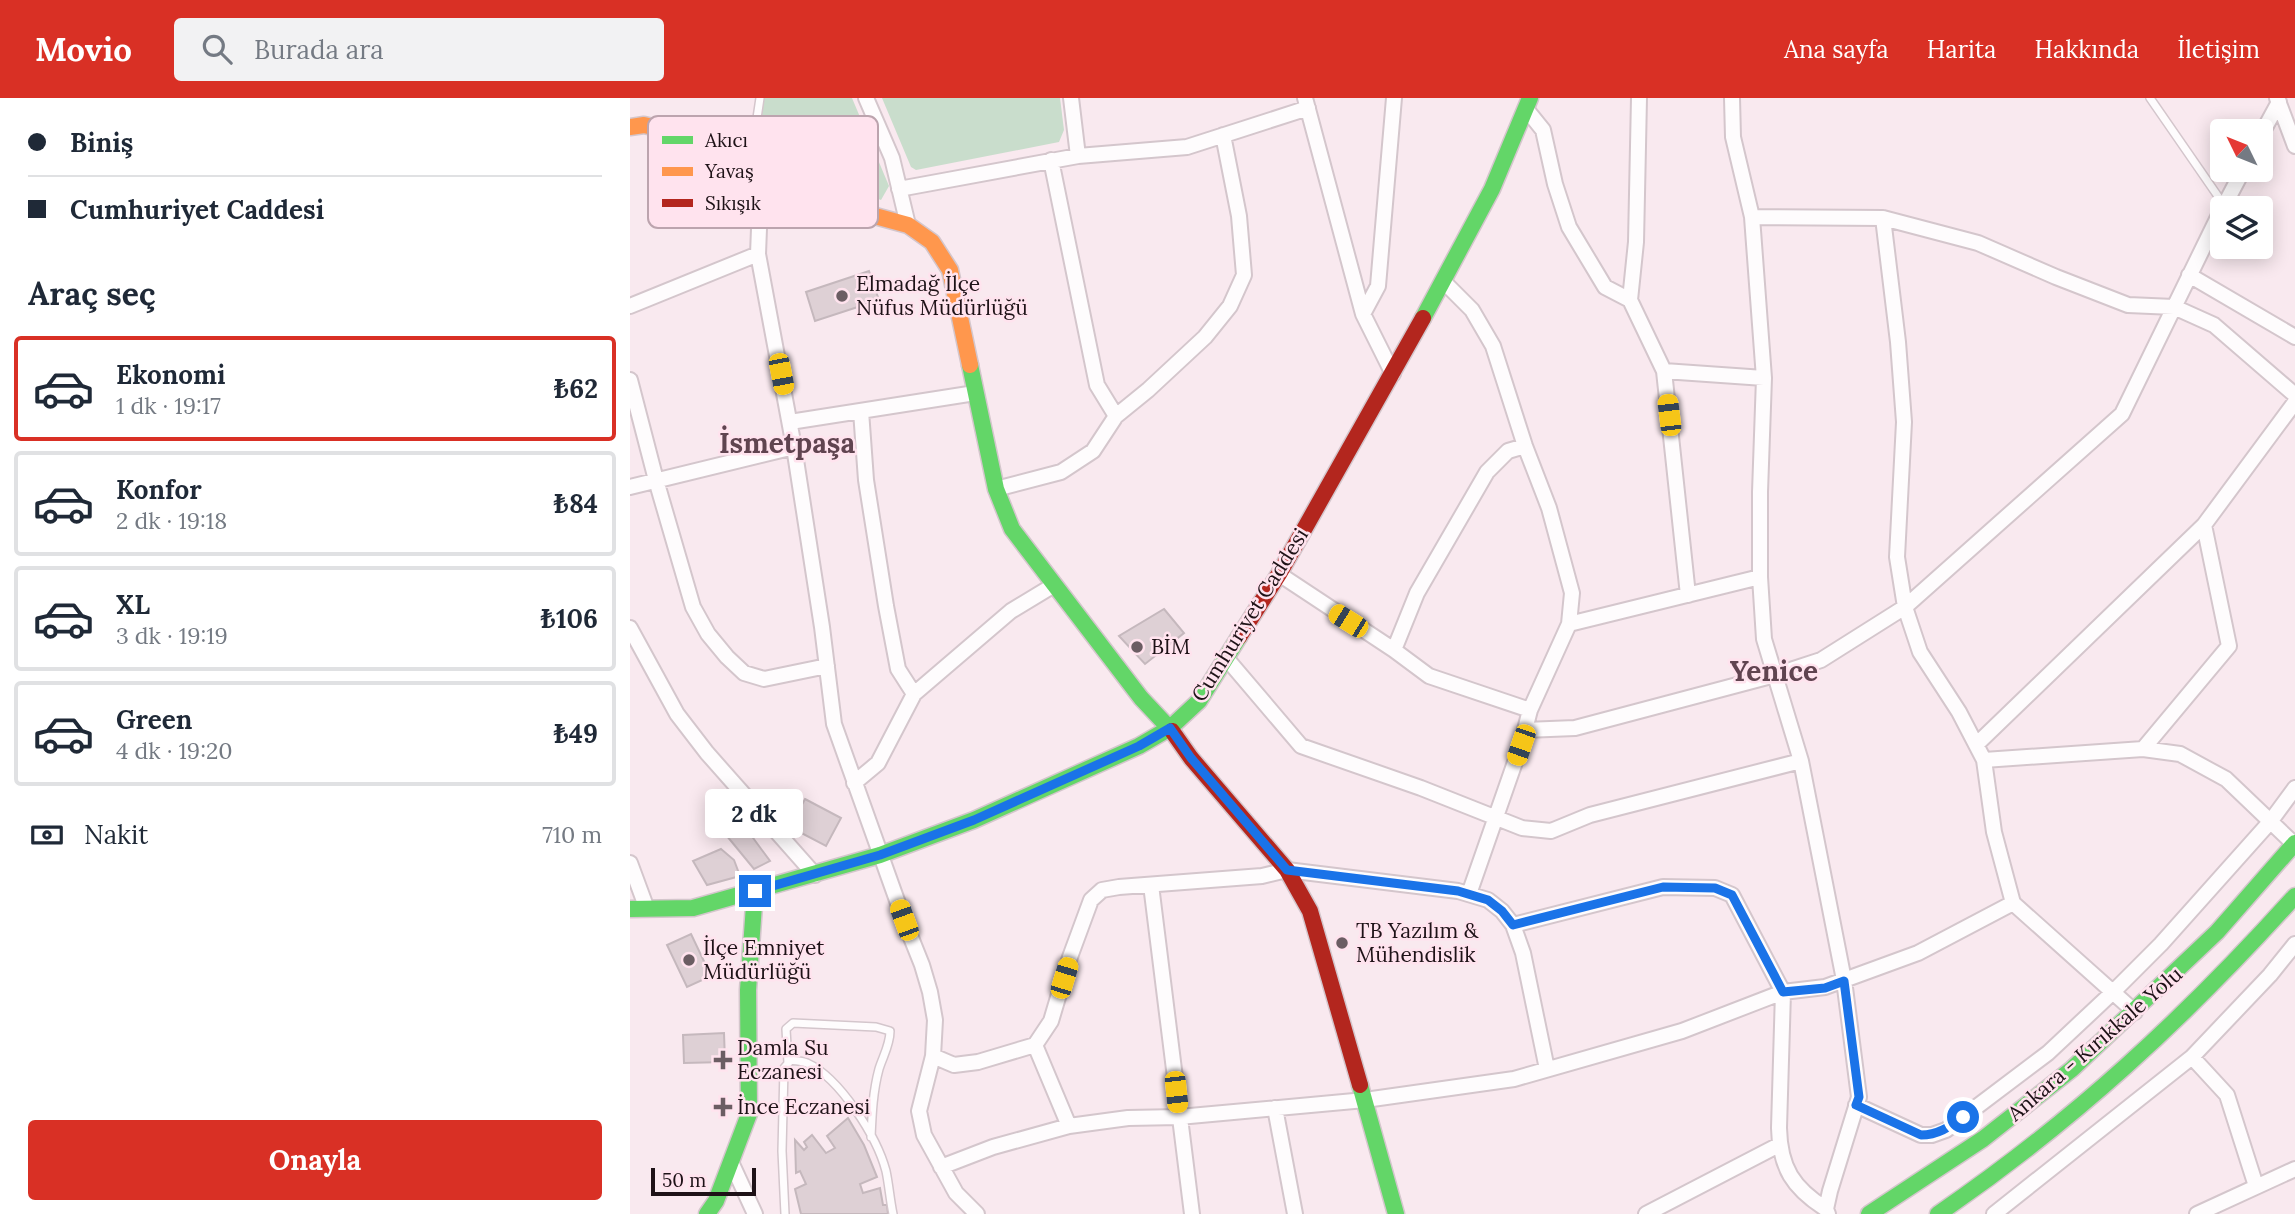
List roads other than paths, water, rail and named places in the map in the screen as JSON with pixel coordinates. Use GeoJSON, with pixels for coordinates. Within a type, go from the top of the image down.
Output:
{"type":"FeatureCollection","features":[{"type":"Feature","properties":{"kind":"main road","name":"Cumhuriyet Caddesi"},"geometry":{"type":"LineString","coordinates":[[630,909],[694,908],[880,855],[974,820],[1139,746],[1170,728],[1199,701],[1279,574],[1393,374],[1492,189],[1528,104]]}},
{"type":"Feature","properties":{"kind":"main road"},"geometry":{"type":"LineString","coordinates":[[630,127],[648,125]]}},
{"type":"Feature","properties":{"kind":"main road"},"geometry":{"type":"LineString","coordinates":[[878,217],[908,225],[932,242],[950,270],[996,489],[1012,529],[1141,698],[1170,728],[1191,758],[1287,870],[1310,911],[1396,1214]]}},
{"type":"Feature","properties":{"kind":"main road","name":"Ankara - Kırıkkale Yolu"},"geometry":{"type":"LineString","coordinates":[[1868,1214],[1972,1147],[2072,1069],[2217,932],[2295,844]]}},
{"type":"Feature","properties":{"kind":"main road"},"geometry":{"type":"LineString","coordinates":[[707,1214],[716,1201],[749,1114],[748,990],[755,891]]}},
{"type":"Feature","properties":{"kind":"main road","name":"Ankara - Kırıkkale Yolu"},"geometry":{"type":"LineString","coordinates":[[1945,1212],[2114,1080],[2244,954],[2295,897]]}},
{"type":"Feature","properties":{"kind":"street"},"geometry":{"type":"LineString","coordinates":[[866,98],[874,116]]}},
{"type":"Feature","properties":{"kind":"street"},"geometry":{"type":"LineString","coordinates":[[1071,98],[1078,156]]}},
{"type":"Feature","properties":{"kind":"street"},"geometry":{"type":"LineString","coordinates":[[1363,314],[1378,286],[1394,98]]}},
{"type":"Feature","properties":{"kind":"street"},"geometry":{"type":"LineString","coordinates":[[1639,98],[1636,242],[1630,300],[1664,371],[1688,595]]}},
{"type":"Feature","properties":{"kind":"street"},"geometry":{"type":"LineString","coordinates":[[1513,925],[1663,887],[1715,888],[1732,895],[1783,992],[1779,1144],[1786,1170],[1805,1196],[1827,1212],[1859,1097],[1844,981],[1801,761],[1764,639],[1760,577],[1760,492],[1764,378],[1752,216],[1732,137],[1732,98]]}},
{"type":"Feature","properties":{"kind":"street"},"geometry":{"type":"LineString","coordinates":[[2269,119],[2278,100]]}},
{"type":"Feature","properties":{"kind":"street"},"geometry":{"type":"LineString","coordinates":[[2278,100],[2295,146]]}},
{"type":"Feature","properties":{"kind":"street"},"geometry":{"type":"LineString","coordinates":[[900,189],[1078,156],[1187,147],[1307,103],[1363,314],[1393,374]]}},
{"type":"Feature","properties":{"kind":"street"},"geometry":{"type":"LineString","coordinates":[[1528,104],[1544,131],[1555,184],[1569,227],[1605,287],[1630,300]]}},
{"type":"Feature","properties":{"kind":"street"},"geometry":{"type":"LineString","coordinates":[[878,126],[892,158],[908,225]]}},
{"type":"Feature","properties":{"kind":"street"},"geometry":{"type":"LineString","coordinates":[[996,489],[1060,472],[1093,451],[1116,416],[1205,337],[1230,306],[1244,275],[1239,216],[1223,135]]}},
{"type":"Feature","properties":{"kind":"street"},"geometry":{"type":"LineString","coordinates":[[1051,160],[1097,385],[1116,416]]}},
{"type":"Feature","properties":{"kind":"street"},"geometry":{"type":"LineString","coordinates":[[1752,216],[1883,218],[1978,243],[2128,305],[2174,307],[2214,326],[2295,395]]}},
{"type":"Feature","properties":{"kind":"street"},"geometry":{"type":"LineString","coordinates":[[1883,218],[1898,342],[1903,422],[1897,558],[1905,607],[1920,652],[1977,744],[1984,760],[1994,832],[2013,903],[2135,1012]]}},
{"type":"Feature","properties":{"kind":"street"},"geometry":{"type":"LineString","coordinates":[[759,228],[758,254],[790,422],[834,724],[930,992],[935,1020],[933,1056],[919,1111],[924,1135],[956,1193],[977,1214]]}},
{"type":"Feature","properties":{"kind":"street"},"geometry":{"type":"LineString","coordinates":[[1525,730],[1575,728],[1775,675],[1821,660],[1905,607],[2122,414],[2210,233]]}},
{"type":"Feature","properties":{"kind":"street"},"geometry":{"type":"LineString","coordinates":[[630,306],[758,254]]}},
{"type":"Feature","properties":{"kind":"street"},"geometry":{"type":"LineString","coordinates":[[2189,275],[2295,337]]}},
{"type":"Feature","properties":{"kind":"street"},"geometry":{"type":"LineString","coordinates":[[1443,281],[1472,310],[1493,346],[1525,446],[1549,508],[1572,593],[1569,624],[1530,710],[1469,894]]}},
{"type":"Feature","properties":{"kind":"street"},"geometry":{"type":"LineString","coordinates":[[1664,371],[1764,378]]}},
{"type":"Feature","properties":{"kind":"street"},"geometry":{"type":"LineString","coordinates":[[630,380],[693,607],[708,634],[744,673],[764,679],[827,666]]}},
{"type":"Feature","properties":{"kind":"street"},"geometry":{"type":"LineString","coordinates":[[790,422],[975,393]]}},
{"type":"Feature","properties":{"kind":"street"},"geometry":{"type":"LineString","coordinates":[[1977,744],[2204,525],[2295,402]]}},
{"type":"Feature","properties":{"kind":"street"},"geometry":{"type":"LineString","coordinates":[[861,411],[866,480],[886,606],[898,669],[914,694]]}},
{"type":"Feature","properties":{"kind":"street"},"geometry":{"type":"LineString","coordinates":[[1394,649],[1417,593],[1487,472],[1508,451],[1525,446]]}},
{"type":"Feature","properties":{"kind":"street"},"geometry":{"type":"LineString","coordinates":[[630,486],[794,447]]}},
{"type":"Feature","properties":{"kind":"street"},"geometry":{"type":"LineString","coordinates":[[2143,749],[2229,646],[2204,525]]}},
{"type":"Feature","properties":{"kind":"street"},"geometry":{"type":"LineString","coordinates":[[1279,574],[1394,649],[1429,676],[1530,710]]}},
{"type":"Feature","properties":{"kind":"street"},"geometry":{"type":"LineString","coordinates":[[1569,624],[1760,577]]}},
{"type":"Feature","properties":{"kind":"street"},"geometry":{"type":"LineString","coordinates":[[854,783],[878,763],[914,694],[1011,611],[1054,585]]}},
{"type":"Feature","properties":{"kind":"street"},"geometry":{"type":"LineString","coordinates":[[630,628],[677,714],[707,753],[815,875]]}},
{"type":"Feature","properties":{"kind":"street"},"geometry":{"type":"LineString","coordinates":[[1227,659],[1301,746],[1522,828],[1551,831],[1590,815],[1801,761]]}},
{"type":"Feature","properties":{"kind":"street"},"geometry":{"type":"LineString","coordinates":[[1984,760],[2143,749],[2180,754],[2226,779],[2295,844]]}},
{"type":"Feature","properties":{"kind":"street"},"geometry":{"type":"LineString","coordinates":[[1856,1105],[1921,1135],[1932,1135],[1946,1130],[2048,1052],[2113,992],[2161,944],[2270,821],[2295,788]]}},
{"type":"Feature","properties":{"kind":"street"},"geometry":{"type":"LineString","coordinates":[[630,863],[647,909]]}},
{"type":"Feature","properties":{"kind":"street"},"geometry":{"type":"LineString","coordinates":[[933,1056],[954,1065],[978,1062],[1035,1045],[1051,1021],[1091,900],[1102,890],[1262,876],[1287,870],[1469,894],[1488,900],[1502,911],[1513,925],[1523,953],[1547,1069]]}},
{"type":"Feature","properties":{"kind":"street"},"geometry":{"type":"LineString","coordinates":[[1151,885],[1192,1214]]}},
{"type":"Feature","properties":{"kind":"street"},"geometry":{"type":"LineString","coordinates":[[941,1167],[993,1147],[1069,1126],[1128,1118],[1179,1117],[1365,1100],[1514,1079],[1682,1031],[1783,992],[1825,988],[1918,953],[2013,903]]}},
{"type":"Feature","properties":{"kind":"street"},"geometry":{"type":"LineString","coordinates":[[1994,1214],[2192,1057],[2270,975],[2295,944]]}},
{"type":"Feature","properties":{"kind":"street"},"geometry":{"type":"LineString","coordinates":[[1035,1045],[1069,1126]]}},
{"type":"Feature","properties":{"kind":"street"},"geometry":{"type":"LineString","coordinates":[[2192,1057],[2227,1095],[2256,1186]]}},
{"type":"Feature","properties":{"kind":"street"},"geometry":{"type":"LineString","coordinates":[[1275,1108],[1295,1214]]}},
{"type":"Feature","properties":{"kind":"street"},"geometry":{"type":"LineString","coordinates":[[1646,1214],[1779,1144]]}},
{"type":"Feature","properties":{"kind":"street"},"geometry":{"type":"LineString","coordinates":[[731,1162],[755,1214]]}},
{"type":"Feature","properties":{"kind":"street"},"geometry":{"type":"LineString","coordinates":[[2197,1214],[2295,1169]]}},
{"type":"Feature","properties":{"kind":"lane"},"geometry":{"type":"LineString","coordinates":[[757,116],[760,98]]}},
{"type":"Feature","properties":{"kind":"lane"},"geometry":{"type":"LineString","coordinates":[[2150,98],[2216,196]]}},
{"type":"Feature","properties":{"kind":"lane"},"geometry":{"type":"LineString","coordinates":[[788,1064],[786,1029],[793,1023],[876,1027],[891,1031],[879,1069],[871,1138]]}},
{"type":"Feature","properties":{"kind":"lane"},"geometry":{"type":"LineString","coordinates":[[785,1214],[782,1151],[784,1068],[791,1060],[806,1063],[828,1077],[855,1111],[886,1170],[893,1214]]}},
{"type":"Feature","properties":{"kind":"place","name":"Elmadağ İlçe Nüfus Müdürlüğü"},"geometry":{"type":"Point","coordinates":[842,296]}},
{"type":"Feature","properties":{"kind":"place","name":"BİM"},"geometry":{"type":"Point","coordinates":[1137,647]}},
{"type":"Feature","properties":{"kind":"place","name":"TB Yazılım & Mühendislik"},"geometry":{"type":"Point","coordinates":[1342,943]}},
{"type":"Feature","properties":{"kind":"place","name":"İlçe Emniyet Müdürlüğü"},"geometry":{"type":"Point","coordinates":[689,960]}},
{"type":"Feature","properties":{"kind":"place","name":"Damla Su Eczanesi"},"geometry":{"type":"Point","coordinates":[723,1060]}},
{"type":"Feature","properties":{"kind":"place","name":"İnce Eczanesi"},"geometry":{"type":"Point","coordinates":[723,1107]}},
{"type":"Feature","properties":{"kind":"district","name":"İsmetpaşa"},"geometry":{"type":"Point","coordinates":[787,443]}},
{"type":"Feature","properties":{"kind":"district","name":"Yenice"},"geometry":{"type":"Point","coordinates":[1774,671]}}]}
